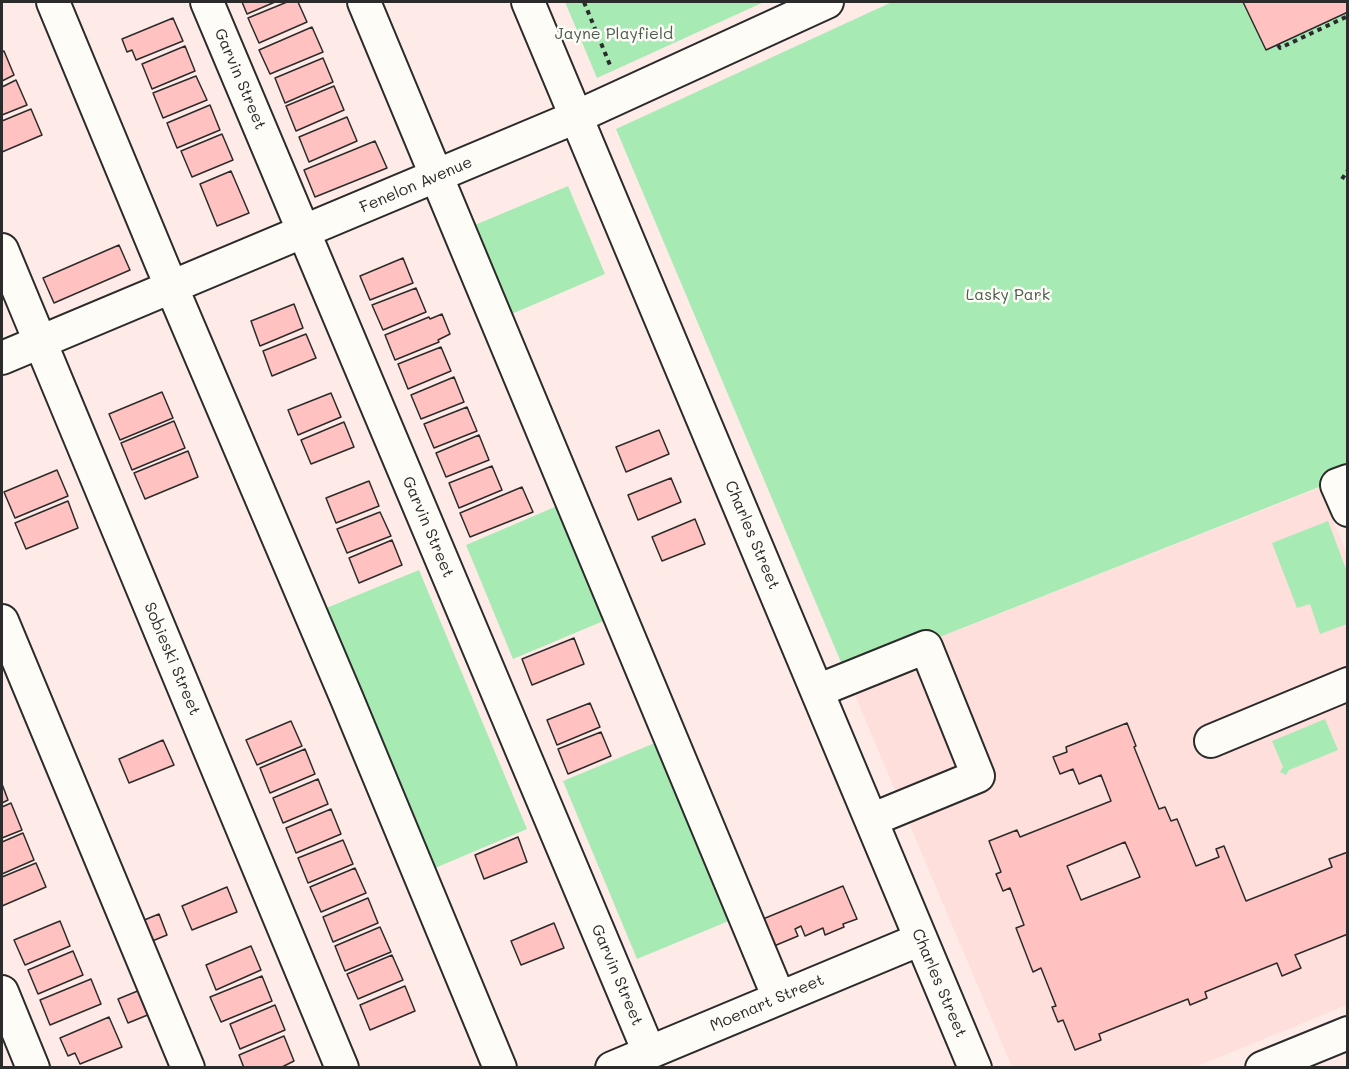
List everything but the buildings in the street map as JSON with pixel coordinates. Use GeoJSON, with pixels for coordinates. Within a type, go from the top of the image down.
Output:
{"type":"FeatureCollection","features":[{"type":"Feature","properties":{"kind":"street"},"geometry":{"type":"LineString","coordinates":[[53,2],[500,1068]]}},
{"type":"Feature","properties":{"kind":"street","name":"Garvin Street"},"geometry":{"type":"LineString","coordinates":[[207,2],[650,1052]]}},
{"type":"Feature","properties":{"kind":"street"},"geometry":{"type":"LineString","coordinates":[[364,2],[779,998]]}},
{"type":"Feature","properties":{"kind":"street","name":"Charles Street"},"geometry":{"type":"LineString","coordinates":[[528,2],[975,1068]]}},
{"type":"Feature","properties":{"kind":"street","name":"Fenelon Avenue"},"geometry":{"type":"LineString","coordinates":[[2,358],[576,117],[827,2]]}},
{"type":"Feature","properties":{"kind":"street","name":"Sobieski Street"},"geometry":{"type":"LineString","coordinates":[[2,250],[342,1068]]}},
{"type":"Feature","properties":{"kind":"street"},"geometry":{"type":"LineString","coordinates":[[1347,481],[1337,485],[1347,510]]}},
{"type":"Feature","properties":{"kind":"street"},"geometry":{"type":"LineString","coordinates":[[2,621],[188,1068]]}},
{"type":"Feature","properties":{"kind":"street"},"geometry":{"type":"LineString","coordinates":[[817,691],[926,647],[978,776],[871,820]]}},
{"type":"Feature","properties":{"kind":"street"},"geometry":{"type":"LineString","coordinates":[[1211,741],[1347,684]]}},
{"type":"Feature","properties":{"kind":"street","name":"Moenart Street"},"geometry":{"type":"LineString","coordinates":[[612,1068],[921,939]]}},
{"type":"Feature","properties":{"kind":"street"},"geometry":{"type":"LineString","coordinates":[[2,992],[20,1056]]}},
{"type":"Feature","properties":{"kind":"street"},"geometry":{"type":"LineString","coordinates":[[1262,1068],[1347,1033]]}},
{"type":"Feature","properties":{"kind":"path"},"geometry":{"type":"LineString","coordinates":[[584,2],[610,65]]}},
{"type":"Feature","properties":{"kind":"path"},"geometry":{"type":"LineString","coordinates":[[1278,45],[1280,48],[1347,16]]}},
{"type":"Feature","properties":{"kind":"path"},"geometry":{"type":"LineString","coordinates":[[1342,179],[1347,170]]}},
{"type":"Feature","properties":{"kind":"shaded area"},"geometry":{"type":"Polygon","coordinates":[[[1319,488],[1347,554],[1347,1005],[1195,1067],[1012,1067],[846,674],[1319,488]]]}},
{"type":"Feature","properties":{"kind":"green space","name":"Jayne Playfield"},"geometry":{"type":"Polygon","coordinates":[[[565,2],[764,2],[597,78],[565,2]]]}},
{"type":"Feature","properties":{"kind":"green space","name":"Lasky Park"},"geometry":{"type":"Polygon","coordinates":[[[892,2],[1347,2],[1347,476],[846,674],[616,129],[892,2]]]}},
{"type":"Feature","properties":{"kind":"green space"},"geometry":{"type":"Polygon","coordinates":[[[568,186],[605,274],[507,316],[470,227],[568,186]]]}},
{"type":"Feature","properties":{"kind":"green space"},"geometry":{"type":"Polygon","coordinates":[[[564,503],[613,617],[513,659],[466,545],[564,503]]]}},
{"type":"Feature","properties":{"kind":"green space"},"geometry":{"type":"Polygon","coordinates":[[[1328,521],[1347,572],[1347,624],[1320,634],[1310,604],[1297,608],[1272,543],[1328,521]]]}},
{"type":"Feature","properties":{"kind":"green space"},"geometry":{"type":"Polygon","coordinates":[[[419,570],[527,829],[428,871],[319,611],[419,570]]]}},
{"type":"Feature","properties":{"kind":"green space"},"geometry":{"type":"Polygon","coordinates":[[[1325,719],[1338,750],[1289,770],[1286,775],[1280,772],[1283,767],[1272,741],[1325,719]]]}},
{"type":"Feature","properties":{"kind":"green space"},"geometry":{"type":"Polygon","coordinates":[[[662,740],[736,918],[637,959],[563,781],[662,740]]]}}]}
